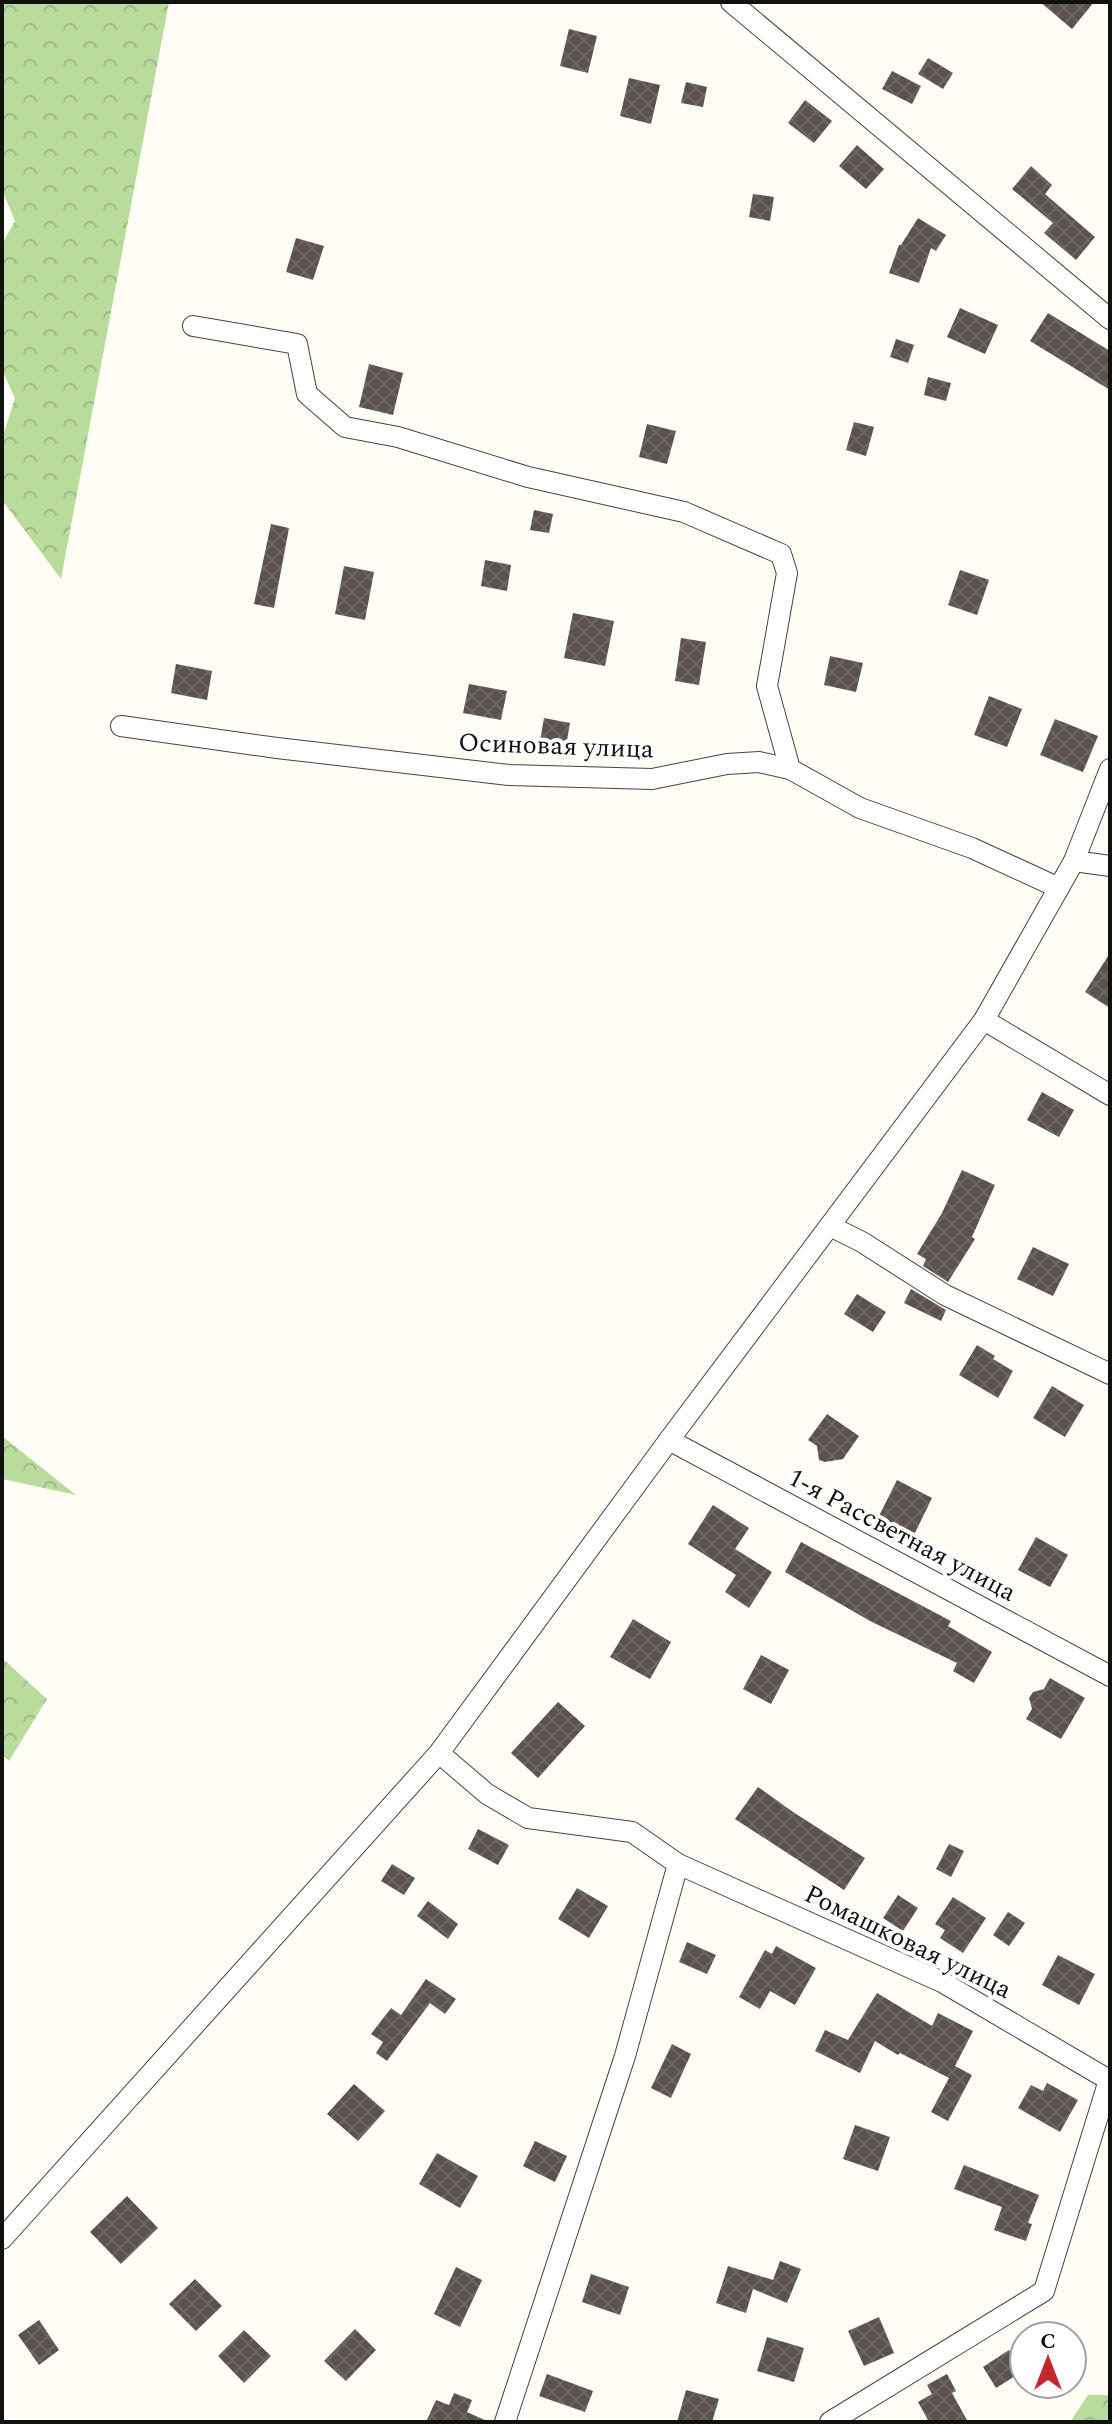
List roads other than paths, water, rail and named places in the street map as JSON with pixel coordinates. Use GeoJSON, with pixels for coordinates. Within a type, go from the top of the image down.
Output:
{"type":"FeatureCollection","features":[{"type":"Feature","properties":{"kind":"street"},"geometry":{"type":"LineString","coordinates":[[731,2],[1110,319]]}},
{"type":"Feature","properties":{"kind":"street"},"geometry":{"type":"LineString","coordinates":[[193,326],[297,344],[307,394],[345,427],[398,437],[528,477],[684,512],[781,554],[787,573],[767,686],[790,769]]}},
{"type":"Feature","properties":{"kind":"street","name":"Осиновая улица"},"geometry":{"type":"LineString","coordinates":[[121,726],[509,775],[652,779],[727,764],[759,762],[790,769],[860,808],[972,848],[1059,888]]}},
{"type":"Feature","properties":{"kind":"street"},"geometry":{"type":"LineString","coordinates":[[2,2239],[439,1753],[984,1020],[1074,861],[1110,769]]}},
{"type":"Feature","properties":{"kind":"street"},"geometry":{"type":"LineString","coordinates":[[1074,861],[1110,866]]}},
{"type":"Feature","properties":{"kind":"street"},"geometry":{"type":"LineString","coordinates":[[984,1020],[1110,1095]]}},
{"type":"Feature","properties":{"kind":"street"},"geometry":{"type":"LineString","coordinates":[[830,1226],[862,1242],[945,1295],[1110,1374]]}},
{"type":"Feature","properties":{"kind":"street","name":"1-я Рассветная улица"},"geometry":{"type":"LineString","coordinates":[[669,1440],[1110,1676]]}},
{"type":"Feature","properties":{"kind":"street","name":"Ромашковая улица"},"geometry":{"type":"LineString","coordinates":[[439,1753],[487,1794],[528,1818],[632,1832],[678,1864],[942,1982],[1109,2080]]}},
{"type":"Feature","properties":{"kind":"street"},"geometry":{"type":"LineString","coordinates":[[505,2422],[625,2056],[678,1864]]}},
{"type":"Feature","properties":{"kind":"street"},"geometry":{"type":"LineString","coordinates":[[830,2422],[1044,2291],[1109,2080]]}}]}
